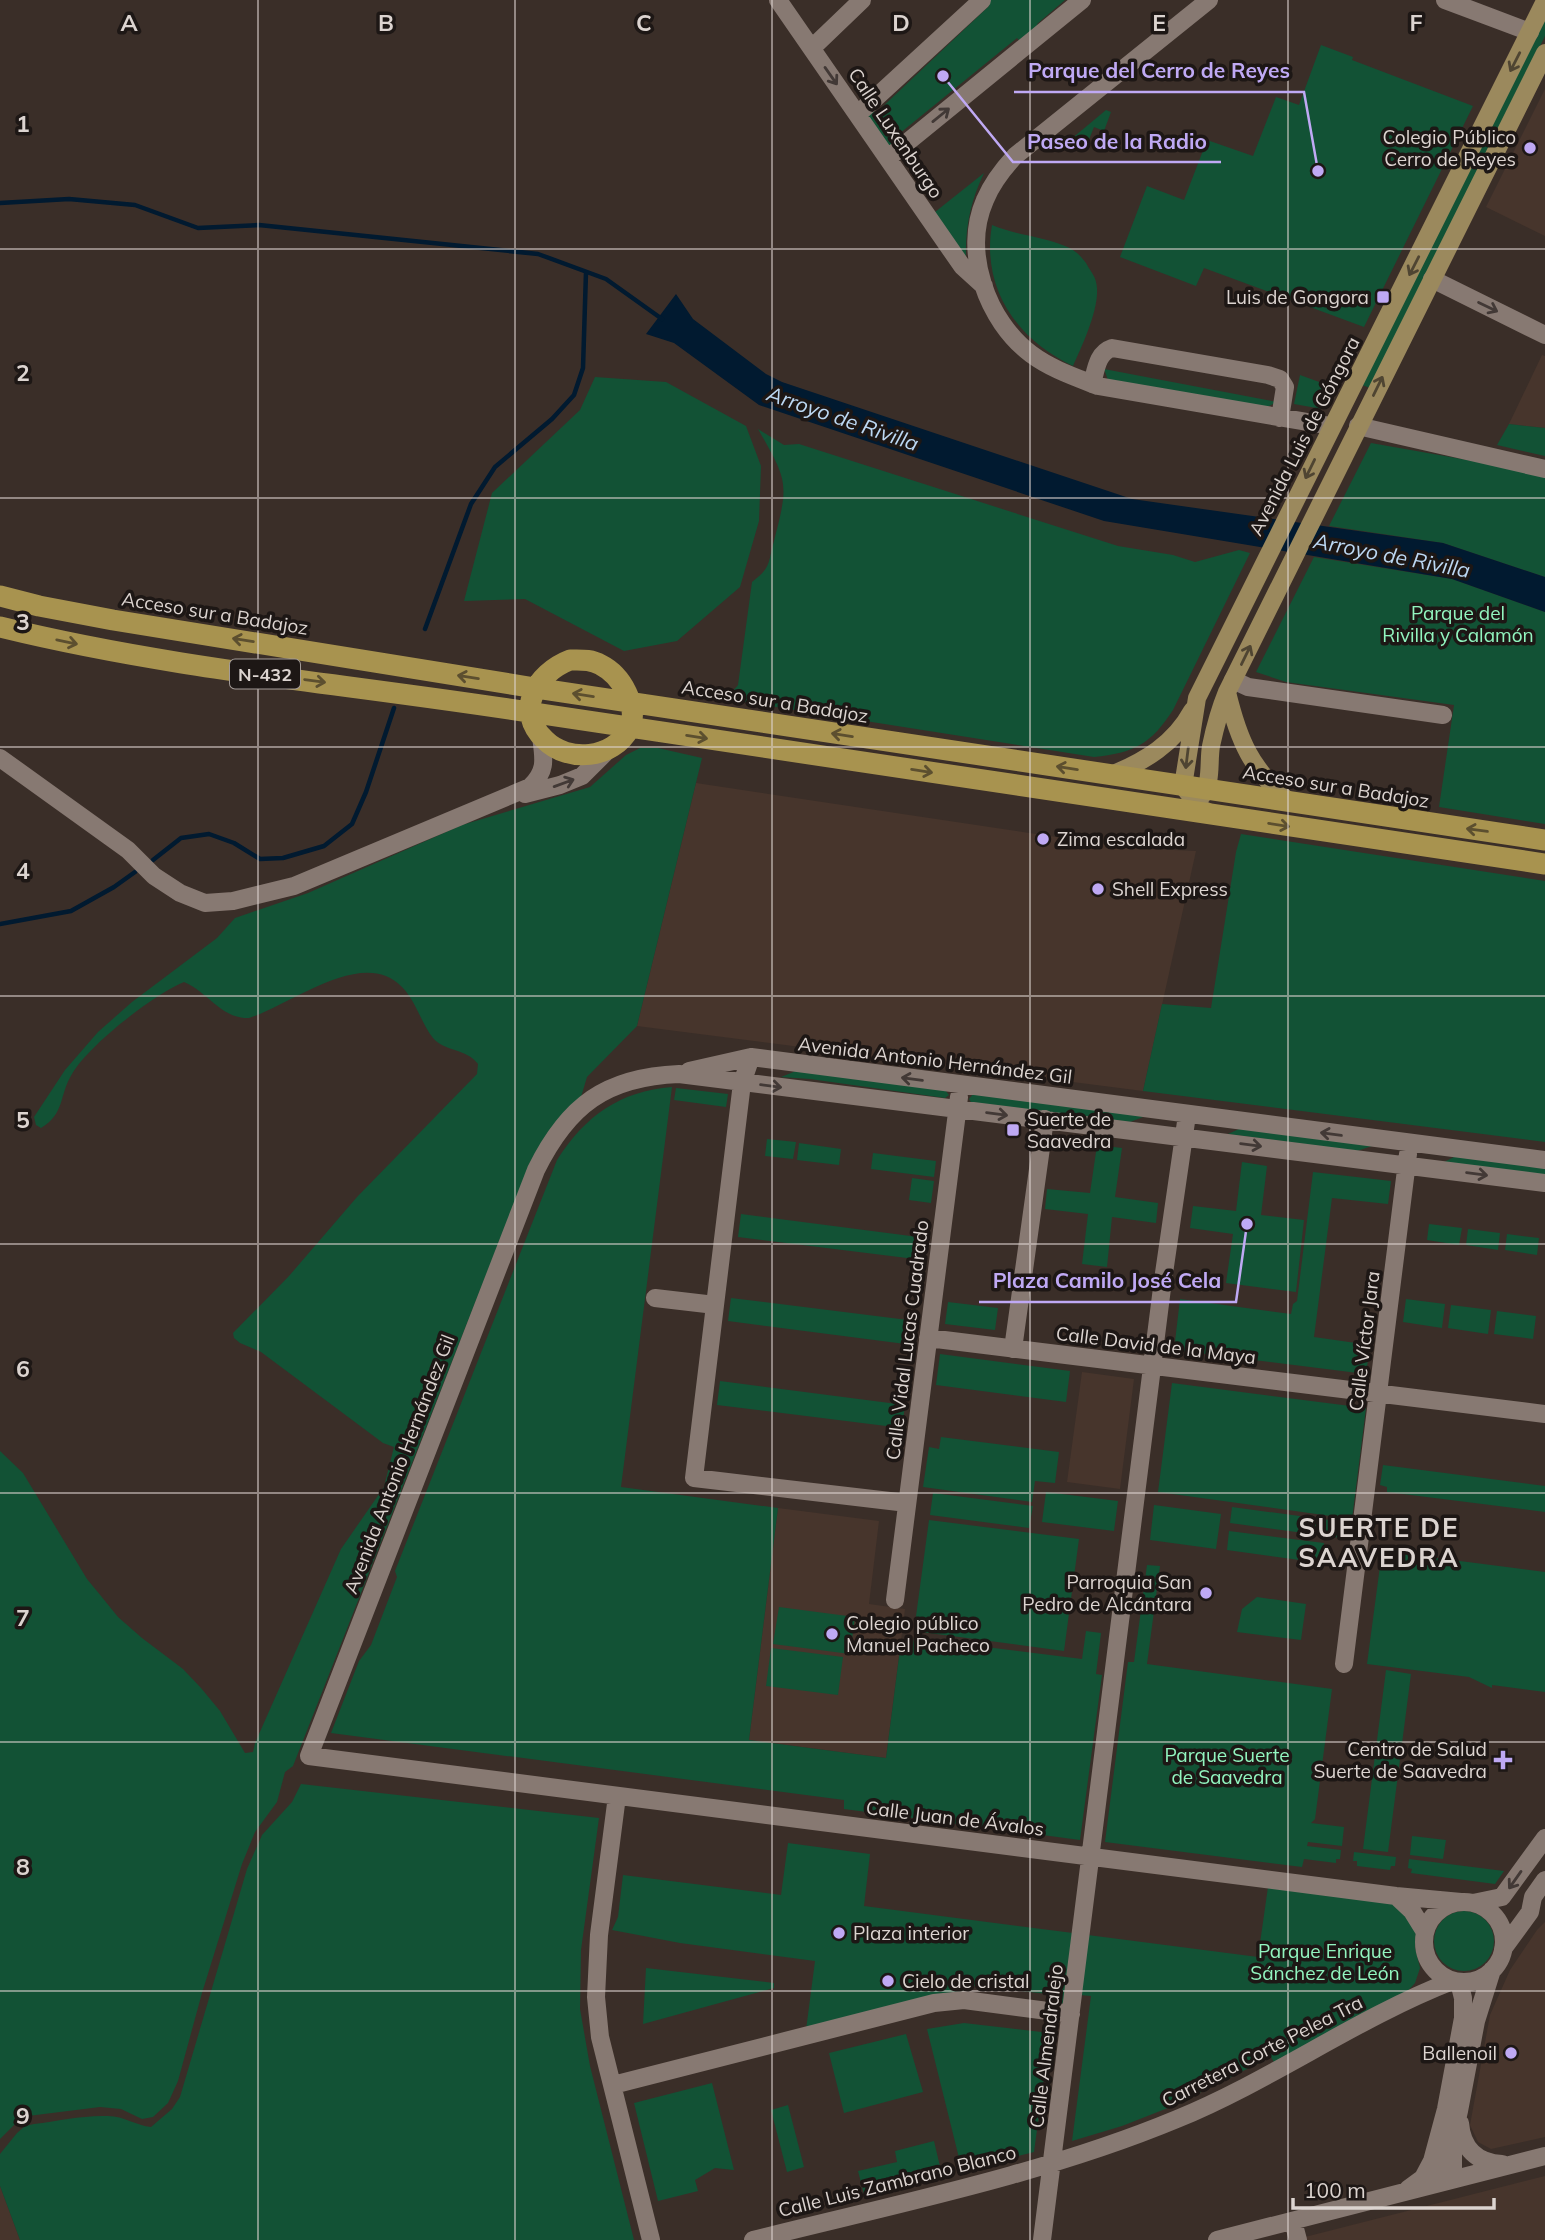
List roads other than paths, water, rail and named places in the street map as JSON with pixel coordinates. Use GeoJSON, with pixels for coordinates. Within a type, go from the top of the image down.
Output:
{"type":"FeatureCollection","features":[{"type":"Feature","properties":{"kind":"highway","name":"Acceso sur a Badajoz"},"geometry":{"type":"LineString","coordinates":[[0,596],[113,620],[535,688],[1111,775],[1199,798],[1545,864]]}},
{"type":"Feature","properties":{"kind":"highway","name":"Acceso sur a Badajoz"},"geometry":{"type":"LineString","coordinates":[[0,627],[104,650],[176,662],[1173,808],[1199,798],[1289,802],[1545,840]]}},
{"type":"Feature","properties":{"kind":"highway"},"geometry":{"type":"LineString","coordinates":[[570,660],[586,660],[600,664],[613,673],[631,703],[630,728],[613,745],[586,756],[561,752],[541,737],[531,712],[535,688],[543,676],[555,666],[570,660]]}},
{"type":"Feature","properties":{"kind":"main road","name":"Avenida Luis de Góngora"},"geometry":{"type":"LineString","coordinates":[[1199,798],[1195,705],[1197,698],[1545,1]]}},
{"type":"Feature","properties":{"kind":"main road"},"geometry":{"type":"LineString","coordinates":[[1199,798],[1220,710],[1230,686],[1545,53]]}},
{"type":"Feature","properties":{"kind":"main road"},"geometry":{"type":"LineString","coordinates":[[1230,686],[1239,733],[1255,766],[1289,802]]}},
{"type":"Feature","properties":{"kind":"main road"},"geometry":{"type":"LineString","coordinates":[[1111,775],[1162,748],[1181,727],[1195,705]]}},
{"type":"Feature","properties":{"kind":"street","name":"Calle Luxenburgo"},"geometry":{"type":"LineString","coordinates":[[778,0],[962,267],[984,286]]}},
{"type":"Feature","properties":{"kind":"street"},"geometry":{"type":"LineString","coordinates":[[812,48],[862,0]]}},
{"type":"Feature","properties":{"kind":"street"},"geometry":{"type":"LineString","coordinates":[[858,114],[982,0]]}},
{"type":"Feature","properties":{"kind":"street"},"geometry":{"type":"LineString","coordinates":[[888,158],[1082,0]]}},
{"type":"Feature","properties":{"kind":"street"},"geometry":{"type":"LineString","coordinates":[[1209,0],[1015,156],[1001,171],[980,211],[978,267],[990,304],[1001,321],[1030,353],[1054,368],[1092,384],[1331,426]]}},
{"type":"Feature","properties":{"kind":"street"},"geometry":{"type":"LineString","coordinates":[[1445,0],[1530,32]]}},
{"type":"Feature","properties":{"kind":"street"},"geometry":{"type":"LineString","coordinates":[[1432,279],[1545,335]]}},
{"type":"Feature","properties":{"kind":"street"},"geometry":{"type":"LineString","coordinates":[[1092,384],[1100,356],[1106,349],[1115,347],[1189,360],[1280,379],[1285,387],[1280,418]]}},
{"type":"Feature","properties":{"kind":"street"},"geometry":{"type":"LineString","coordinates":[[1358,426],[1545,469]]}},
{"type":"Feature","properties":{"kind":"street"},"geometry":{"type":"LineString","coordinates":[[1230,686],[1443,715]]}},
{"type":"Feature","properties":{"kind":"street"},"geometry":{"type":"LineString","coordinates":[[0,758],[128,850],[154,876],[180,893],[205,903],[233,901],[294,886],[530,787],[540,778],[544,759],[541,737]]}},
{"type":"Feature","properties":{"kind":"street"},"geometry":{"type":"LineString","coordinates":[[502,799],[560,785],[582,776],[613,745]]}},
{"type":"Feature","properties":{"kind":"street","name":"Avenida Antonio Hernández Gil"},"geometry":{"type":"LineString","coordinates":[[510,1782],[309,1756],[531,1181],[556,1133],[571,1116],[605,1091],[627,1081],[653,1075],[802,1064],[960,1085],[1357,1158],[1454,1149],[1545,1160]]}},
{"type":"Feature","properties":{"kind":"street"},"geometry":{"type":"LineString","coordinates":[[747,1069],[694,1478],[907,1503]]}},
{"type":"Feature","properties":{"kind":"street","name":"Avenida Antonio Hernández Gil"},"geometry":{"type":"LineString","coordinates":[[679,1074],[747,1069],[957,1109],[1122,1129],[1241,1122],[1545,1183]]}},
{"type":"Feature","properties":{"kind":"street","name":"Calle Vidal Lucas Cuadrado"},"geometry":{"type":"LineString","coordinates":[[895,1600],[960,1085]]}},
{"type":"Feature","properties":{"kind":"street"},"geometry":{"type":"LineString","coordinates":[[1013,1349],[1045,1119]]}},
{"type":"Feature","properties":{"kind":"street","name":"Calle Almendralejo"},"geometry":{"type":"LineString","coordinates":[[1042,2240],[1163,1280],[1185,1126]]}},
{"type":"Feature","properties":{"kind":"street","name":"Calle Víctor Jara"},"geometry":{"type":"LineString","coordinates":[[1344,1664],[1408,1154]]}},
{"type":"Feature","properties":{"kind":"street"},"geometry":{"type":"LineString","coordinates":[[654,1297],[715,1305]]}},
{"type":"Feature","properties":{"kind":"street","name":"Calle David de la Maya"},"geometry":{"type":"LineString","coordinates":[[928,1338],[1545,1414]]}},
{"type":"Feature","properties":{"kind":"street","name":"Calle Juan de Ávalos"},"geometry":{"type":"LineString","coordinates":[[510,1782],[1467,1903]]}},
{"type":"Feature","properties":{"kind":"street"},"geometry":{"type":"LineString","coordinates":[[617,1796],[599,1936],[596,1997],[600,2037],[652,2240]]}},
{"type":"Feature","properties":{"kind":"street"},"geometry":{"type":"LineString","coordinates":[[1492,1970],[1471,1982],[1455,1981],[1441,1976],[1426,1956],[1423,1944],[1425,1932],[1438,1911],[1449,1905],[1497,1900],[1502,1897],[1545,1838]]}},
{"type":"Feature","properties":{"kind":"street"},"geometry":{"type":"LineString","coordinates":[[1503,1949],[1537,1909],[1534,1897],[1545,1880]]}},
{"type":"Feature","properties":{"kind":"street"},"geometry":{"type":"LineString","coordinates":[[1396,1896],[1412,1911],[1425,1932]]}},
{"type":"Feature","properties":{"kind":"street"},"geometry":{"type":"LineString","coordinates":[[1404,2192],[1423,2178],[1453,2110],[1476,2021],[1492,1970],[1503,1949],[1503,1937],[1494,1915],[1485,1908],[1467,1903]]}},
{"type":"Feature","properties":{"kind":"street","name":"Carretera Corte Pelea Tra"},"geometry":{"type":"LineString","coordinates":[[1408,1999],[1425,1979],[1428,1968],[1426,1956]]}},
{"type":"Feature","properties":{"kind":"street"},"geometry":{"type":"LineString","coordinates":[[1449,2180],[1453,2179],[1453,2110],[1463,1998],[1455,1981]]}},
{"type":"Feature","properties":{"kind":"street","name":"Carretera Corte Pelea Tra"},"geometry":{"type":"LineString","coordinates":[[1052,2162],[1147,2131],[1210,2105],[1408,1999],[1455,1981]]}},
{"type":"Feature","properties":{"kind":"street"},"geometry":{"type":"LineString","coordinates":[[612,2085],[934,2003],[964,2000],[1071,2014]]}},
{"type":"Feature","properties":{"kind":"street"},"geometry":{"type":"LineString","coordinates":[[1453,2110],[1462,2140],[1470,2152],[1493,2164],[1509,2165]]}},
{"type":"Feature","properties":{"kind":"street"},"geometry":{"type":"LineString","coordinates":[[1217,2240],[1545,2156]]}},
{"type":"Feature","properties":{"kind":"street","name":"Calle Luis Zambrano Blanco"},"geometry":{"type":"LineString","coordinates":[[753,2240],[1052,2162]]}},
{"type":"Feature","properties":{"kind":"street"},"geometry":{"type":"LineString","coordinates":[[1293,2221],[1298,2240]]}},
{"type":"Feature","properties":{"kind":"water"},"geometry":{"type":"Polygon","coordinates":[[[676,294],[693,319],[766,374],[782,382],[1132,499],[1443,543],[1545,577],[1545,612],[1452,579],[1104,521],[759,405],[674,343],[646,334],[676,294]]]}},
{"type":"Feature","properties":{"kind":"waterway","name":"Arroyo de Rivilla"},"geometry":{"type":"LineString","coordinates":[[0,203],[69,199],[135,205],[198,228],[259,225],[538,254],[606,279],[662,319]]}},
{"type":"Feature","properties":{"kind":"waterway"},"geometry":{"type":"LineString","coordinates":[[425,629],[471,504],[495,467],[552,419],[574,395],[583,368],[586,272]]}},
{"type":"Feature","properties":{"kind":"waterway"},"geometry":{"type":"LineString","coordinates":[[153,860],[181,838],[209,834],[234,843],[260,859],[283,858],[324,846],[352,824],[366,792],[394,708]]}},
{"type":"Feature","properties":{"kind":"waterway"},"geometry":{"type":"LineString","coordinates":[[0,924],[71,911],[135,872]]}},
{"type":"Feature","properties":{"kind":"place","name":"Paseo de la Radio"},"geometry":{"type":"Point","coordinates":[943,76]}},
{"type":"Feature","properties":{"kind":"place","name":"Colegio Público Cerro de Reyes"},"geometry":{"type":"Point","coordinates":[1530,148]}},
{"type":"Feature","properties":{"kind":"place","name":"Parque del Cerro de Reyes"},"geometry":{"type":"Point","coordinates":[1318,171]}},
{"type":"Feature","properties":{"kind":"place","name":"Luis de Gongora"},"geometry":{"type":"Point","coordinates":[1383,297]}},
{"type":"Feature","properties":{"kind":"place","name":"Zima escalada"},"geometry":{"type":"Point","coordinates":[1043,839]}},
{"type":"Feature","properties":{"kind":"place","name":"Shell Express"},"geometry":{"type":"Point","coordinates":[1098,889]}},
{"type":"Feature","properties":{"kind":"place","name":"Suerte de Saavedra"},"geometry":{"type":"Point","coordinates":[1013,1130]}},
{"type":"Feature","properties":{"kind":"place","name":"Plaza Camilo José Cela"},"geometry":{"type":"Point","coordinates":[1247,1224]}},
{"type":"Feature","properties":{"kind":"place","name":"Parroquia San Pedro de Alcántara"},"geometry":{"type":"Point","coordinates":[1206,1593]}},
{"type":"Feature","properties":{"kind":"place","name":"Colegio público Manuel Pacheco"},"geometry":{"type":"Point","coordinates":[832,1634]}},
{"type":"Feature","properties":{"kind":"place","name":"Centro de Salud Suerte de Saavedra"},"geometry":{"type":"Point","coordinates":[1503,1760]}},
{"type":"Feature","properties":{"kind":"place","name":"Plaza interior"},"geometry":{"type":"Point","coordinates":[839,1933]}},
{"type":"Feature","properties":{"kind":"place","name":"Cielo de cristal"},"geometry":{"type":"Point","coordinates":[888,1981]}},
{"type":"Feature","properties":{"kind":"place","name":"Ballenoil"},"geometry":{"type":"Point","coordinates":[1511,2053]}},
{"type":"Feature","properties":{"kind":"district","name":"SUERTE DE SAAVEDRA"},"geometry":{"type":"Point","coordinates":[1379,1542]}},
{"type":"Feature","properties":{"kind":"park label","name":"Parque del Rivilla y Calamón"},"geometry":{"type":"Point","coordinates":[1458,624]}},
{"type":"Feature","properties":{"kind":"park label","name":"Parque Suerte de Saavedra"},"geometry":{"type":"Point","coordinates":[1227,1766]}},
{"type":"Feature","properties":{"kind":"park label","name":"Parque Enrique Sánchez de León"},"geometry":{"type":"Point","coordinates":[1325,1962]}}]}
